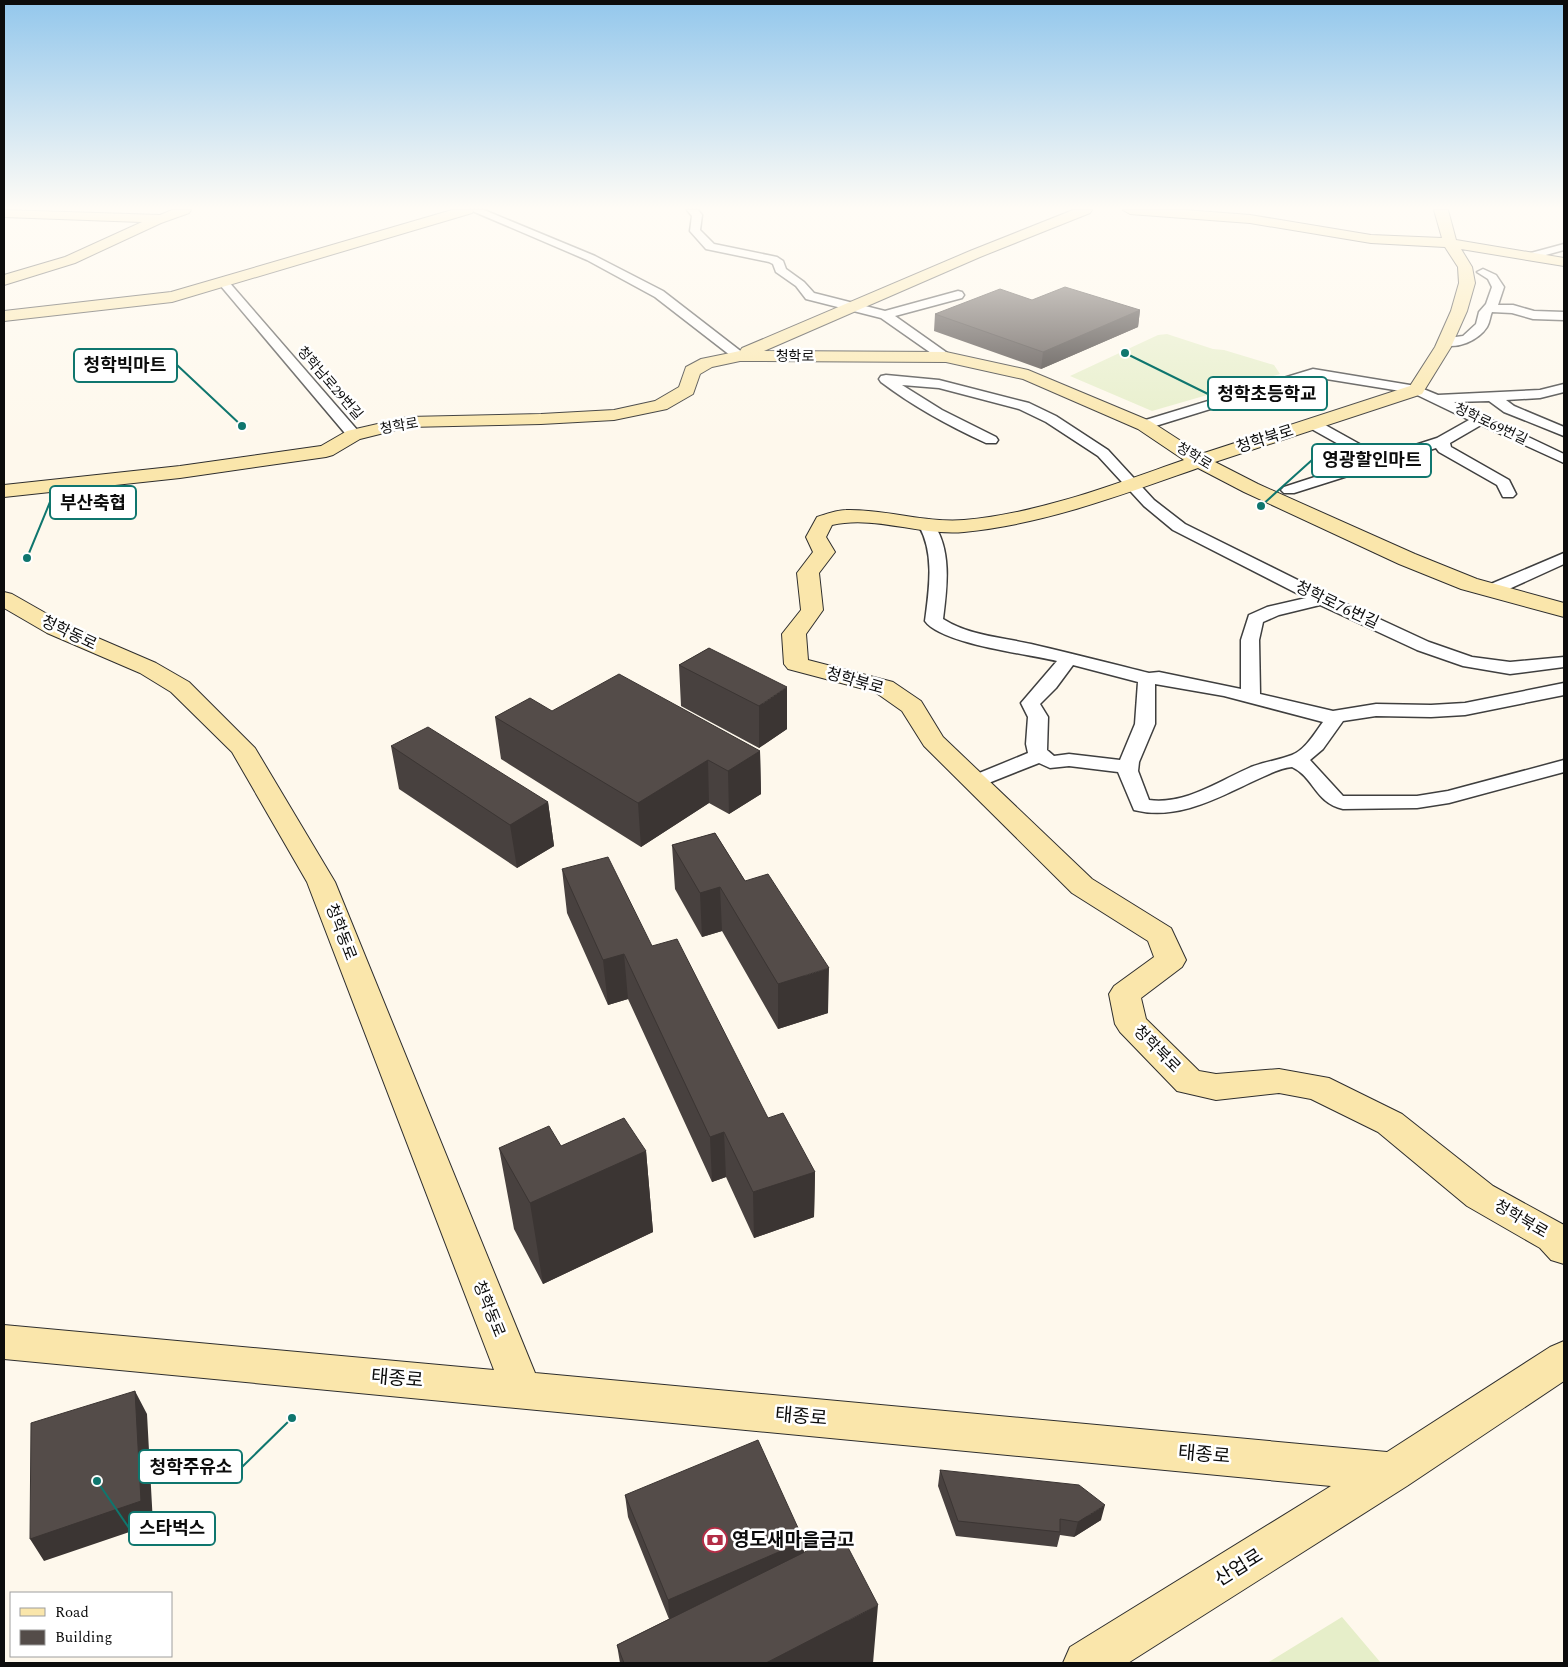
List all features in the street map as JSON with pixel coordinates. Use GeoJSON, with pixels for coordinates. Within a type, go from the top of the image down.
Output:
{"type":"FeatureCollection","features":[{"type":"Feature","properties":{"kind":"street"},"geometry":{"type":"LineString","coordinates":[[4,316],[123,304],[172,297],[206,288]]}},
{"type":"Feature","properties":{"kind":"street","name":"청학남로29번길"},"geometry":{"type":"LineString","coordinates":[[228,288],[354,435]]}},
{"type":"Feature","properties":{"kind":"street"},"geometry":{"type":"LineString","coordinates":[[648,288],[660,294],[740,356],[896,288]]}},
{"type":"Feature","properties":{"kind":"street"},"geometry":{"type":"LineString","coordinates":[[803,288],[810,296],[824,301],[885,315],[946,357]]}},
{"type":"Feature","properties":{"kind":"street"},"geometry":{"type":"LineString","coordinates":[[1416,390],[1446,342],[1459,311],[1466,288]]}},
{"type":"Feature","properties":{"kind":"street"},"geometry":{"type":"LineString","coordinates":[[1446,342],[1467,339],[1482,325],[1485,312],[1492,305],[1498,288]]}},
{"type":"Feature","properties":{"kind":"street"},"geometry":{"type":"LineString","coordinates":[[1506,292],[1513,308]]}},
{"type":"Feature","properties":{"kind":"street"},"geometry":{"type":"LineString","coordinates":[[885,315],[958,295]]}},
{"type":"Feature","properties":{"kind":"street"},"geometry":{"type":"LineString","coordinates":[[1489,308],[1513,308],[1533,315],[1564,316]]}},
{"type":"Feature","properties":{"kind":"street","name":"청학로"},"geometry":{"type":"LineString","coordinates":[[4,491],[180,472],[326,451],[354,435],[408,422],[541,419],[614,415],[636,411],[661,405],[687,390],[692,371],[707,363],[740,356],[946,357],[1028,375],[1144,425],[1199,461],[1251,488],[1407,559],[1469,584],[1564,610]]}},
{"type":"Feature","properties":{"kind":"street","name":"청학로69번길"},"geometry":{"type":"LineString","coordinates":[[1144,425],[1313,372],[1416,390],[1564,458]]}},
{"type":"Feature","properties":{"kind":"street","name":"청학로76번길"},"geometry":{"type":"LineString","coordinates":[[991,440],[908,397],[886,379],[939,384],[1024,406],[1051,419],[1103,453],[1148,503],[1179,527],[1322,599],[1423,646],[1469,662],[1510,668],[1564,662]]}},
{"type":"Feature","properties":{"kind":"street"},"geometry":{"type":"LineString","coordinates":[[1438,400],[1540,394],[1564,388]]}},
{"type":"Feature","properties":{"kind":"street","name":"청학북로"},"geometry":{"type":"LineString","coordinates":[[1416,390],[1199,461],[1079,503],[1024,517],[964,526],[927,526],[887,519],[845,516],[824,521],[816,538],[824,552],[808,573],[812,610],[794,634],[796,664],[884,687],[912,706],[933,741],[1082,886],[1160,935],[1171,960],[1125,994],[1131,1024],[1189,1082],[1216,1087],[1278,1081],[1317,1087],[1390,1123],[1480,1196],[1553,1237],[1564,1249]]}},
{"type":"Feature","properties":{"kind":"street"},"geometry":{"type":"LineString","coordinates":[[1493,397],[1509,409],[1564,432]]}},
{"type":"Feature","properties":{"kind":"street"},"geometry":{"type":"LineString","coordinates":[[1289,490],[1442,441],[1480,420]]}},
{"type":"Feature","properties":{"kind":"street"},"geometry":{"type":"LineString","coordinates":[[1312,424],[1378,460]]}},
{"type":"Feature","properties":{"kind":"street"},"geometry":{"type":"LineString","coordinates":[[1442,441],[1444,449],[1504,483],[1508,494]]}},
{"type":"Feature","properties":{"kind":"street"},"geometry":{"type":"LineString","coordinates":[[927,526],[934,538],[939,580],[934,621],[950,631],[985,641],[1069,658],[1149,679],[1159,678],[1193,684],[1333,717],[1376,710],[1431,711],[1466,709],[1564,689]]}},
{"type":"Feature","properties":{"kind":"street"},"geometry":{"type":"LineString","coordinates":[[1492,590],[1564,558]]}},
{"type":"Feature","properties":{"kind":"street","name":"청학동로"},"geometry":{"type":"LineString","coordinates":[[4,599],[55,628],[148,668],[180,687],[242,748],[321,882],[522,1391]]}},
{"type":"Feature","properties":{"kind":"street"},"geometry":{"type":"LineString","coordinates":[[1251,698],[1250,654],[1255,619],[1273,612],[1322,599]]}},
{"type":"Feature","properties":{"kind":"street"},"geometry":{"type":"LineString","coordinates":[[1069,658],[1050,684],[1030,703],[1038,717],[1036,744],[1038,752],[1050,762],[1069,760],[1129,767]]}},
{"type":"Feature","properties":{"kind":"street"},"geometry":{"type":"LineString","coordinates":[[1149,679],[1146,684],[1145,724],[1129,762],[1130,778],[1141,804],[1157,807],[1184,804],[1262,770],[1289,761],[1297,761],[1307,768],[1335,801],[1343,803],[1417,802],[1448,797],[1564,766]]}},
{"type":"Feature","properties":{"kind":"street"},"geometry":{"type":"LineString","coordinates":[[1297,761],[1316,745],[1333,722],[1333,717]]}},
{"type":"Feature","properties":{"kind":"street"},"geometry":{"type":"LineString","coordinates":[[974,782],[1025,760],[1044,756]]}},
{"type":"Feature","properties":{"kind":"street","name":"태종로"},"geometry":{"type":"LineString","coordinates":[[4,1342],[1392,1472]]}},
{"type":"Feature","properties":{"kind":"street"},"geometry":{"type":"LineString","coordinates":[[1392,1472],[1560,1368]]}},
{"type":"Feature","properties":{"kind":"street","name":"산업로"},"geometry":{"type":"LineString","coordinates":[[1086,1663],[1392,1472]]}},
{"type":"Feature","properties":{"kind":"green space"},"geometry":{"type":"Polygon","coordinates":[[[1167,334],[1213,349],[1224,350],[1274,365],[1280,374],[1152,411],[1070,376],[1158,335],[1167,334]]]}},
{"type":"Feature","properties":{"kind":"green space"},"geometry":{"type":"Polygon","coordinates":[[[1342,1617],[1381,1663],[1267,1663],[1342,1617]]]}},
{"type":"Feature","properties":{"kind":"building"},"geometry":{"type":"Polygon","coordinates":[[[1068,288],[1140,310],[1043,352],[935,314],[1000,289],[1032,300],[1068,288]]]}},
{"type":"Feature","properties":{"kind":"building"},"geometry":{"type":"Polygon","coordinates":[[[709,648],[787,687],[759,706],[679,665],[709,648]]]}},
{"type":"Feature","properties":{"kind":"building"},"geometry":{"type":"Polygon","coordinates":[[[619,674],[760,751],[728,771],[708,760],[638,803],[495,717],[530,698],[552,711],[619,674]]]}},
{"type":"Feature","properties":{"kind":"building"},"geometry":{"type":"Polygon","coordinates":[[[428,727],[548,802],[510,825],[391,746],[428,727]]]}},
{"type":"Feature","properties":{"kind":"building"},"geometry":{"type":"Polygon","coordinates":[[[715,833],[745,881],[768,874],[829,968],[778,984],[720,887],[700,893],[672,845],[715,833]]]}},
{"type":"Feature","properties":{"kind":"building"},"geometry":{"type":"Polygon","coordinates":[[[608,857],[652,946],[677,939],[768,1118],[783,1113],[815,1172],[753,1192],[724,1132],[710,1137],[624,954],[603,960],[562,869],[608,857]]]}},
{"type":"Feature","properties":{"kind":"building"},"geometry":{"type":"Polygon","coordinates":[[[624,1118],[646,1151],[530,1203],[499,1148],[549,1126],[561,1146],[624,1118]]]}},
{"type":"Feature","properties":{"kind":"building"},"geometry":{"type":"Polygon","coordinates":[[[135,1391],[141,1501],[30,1539],[31,1423],[135,1391]]]}},
{"type":"Feature","properties":{"kind":"building","name":"영도새마을금고"},"geometry":{"type":"Polygon","coordinates":[[[758,1440],[804,1541],[668,1600],[625,1495],[758,1440]]]}},
{"type":"Feature","properties":{"kind":"building"},"geometry":{"type":"Polygon","coordinates":[[[940,1470],[1079,1485],[1105,1505],[1078,1522],[1060,1519],[1060,1532],[958,1521],[940,1470]]]}},
{"type":"Feature","properties":{"kind":"building"},"geometry":{"type":"Polygon","coordinates":[[[841,1534],[878,1605],[766,1663],[624,1663],[617,1645],[841,1534]]]}},
{"type":"Feature","properties":{"kind":"place","name":"청학초등학교"},"geometry":{"type":"Point","coordinates":[1125,353]}},
{"type":"Feature","properties":{"kind":"place","name":"청학빅마트"},"geometry":{"type":"Point","coordinates":[242,426]}},
{"type":"Feature","properties":{"kind":"place","name":"영광할인마트"},"geometry":{"type":"Point","coordinates":[1261,506]}},
{"type":"Feature","properties":{"kind":"place","name":"부산축협"},"geometry":{"type":"Point","coordinates":[27,558]}},
{"type":"Feature","properties":{"kind":"place","name":"청학주유소"},"geometry":{"type":"Point","coordinates":[292,1418]}},
{"type":"Feature","properties":{"kind":"place","name":"스타벅스"},"geometry":{"type":"Point","coordinates":[97,1481]}},
{"type":"Feature","properties":{"kind":"place","name":"영도새마을금고"},"geometry":{"type":"Point","coordinates":[715,1540]}}]}
